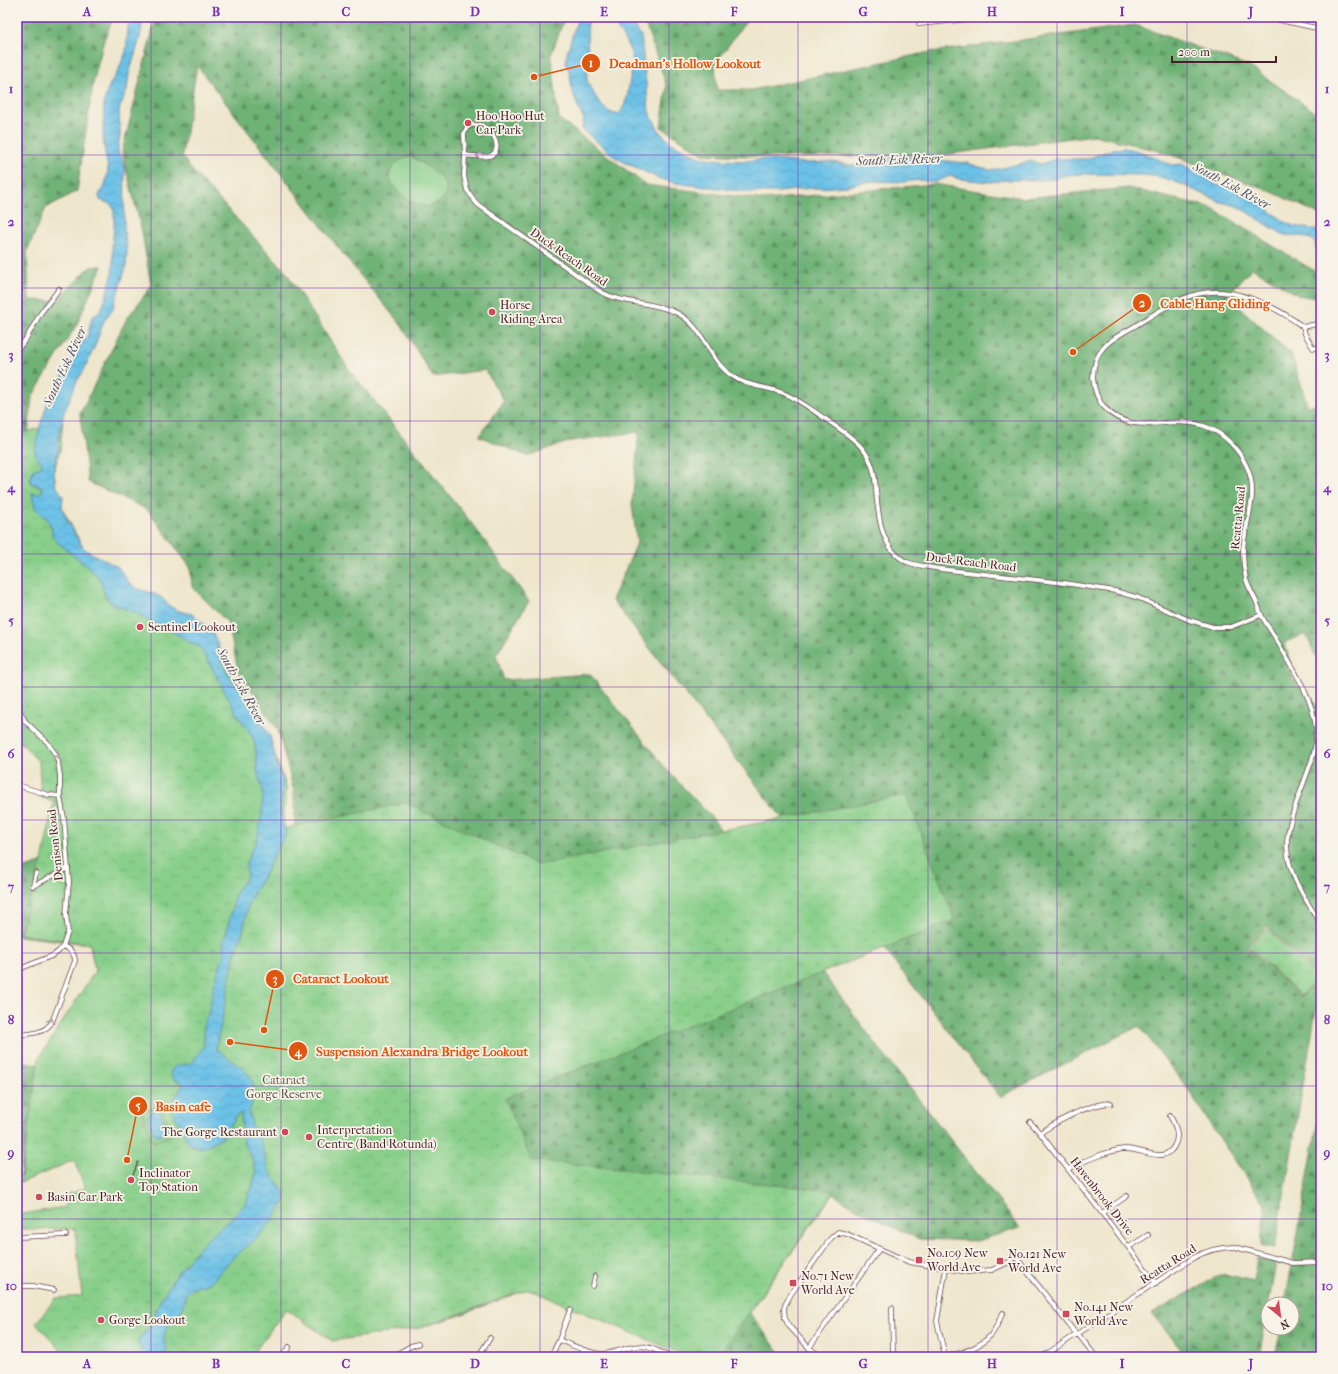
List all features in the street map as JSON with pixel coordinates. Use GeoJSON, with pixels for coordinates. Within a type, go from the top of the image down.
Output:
{"type":"FeatureCollection","features":[{"type":"Feature","properties":{"kind":"street"},"geometry":{"type":"LineString","coordinates":[[919,24],[990,17]]}},
{"type":"Feature","properties":{"kind":"street"},"geometry":{"type":"LineString","coordinates":[[1265,17],[1321,29]]}},
{"type":"Feature","properties":{"kind":"street","name":"Duck Reach Road"},"geometry":{"type":"LineString","coordinates":[[465,155],[488,157],[495,151],[497,146],[493,135],[484,127],[473,124],[468,125],[464,134],[464,176],[467,190],[477,204],[601,292],[615,298],[663,307],[684,318],[698,331],[718,362],[731,375],[748,384],[777,391],[790,396],[857,443],[869,457],[874,469],[878,505],[883,531],[893,550],[904,560],[922,566],[940,569],[1064,583],[1115,591],[1139,598],[1189,620],[1213,627],[1231,627],[1261,615]]}},
{"type":"Feature","properties":{"kind":"street"},"geometry":{"type":"LineString","coordinates":[[17,350],[26,339],[40,314],[59,289]]}},
{"type":"Feature","properties":{"kind":"street","name":"Reatta Road"},"geometry":{"type":"LineString","coordinates":[[1302,327],[1278,312],[1249,297],[1224,292],[1207,292],[1194,295],[1167,306],[1117,336],[1104,347],[1099,354],[1094,370],[1094,383],[1099,400],[1109,412],[1117,418],[1135,424],[1178,422],[1205,426],[1220,434],[1233,446],[1248,468],[1252,480],[1252,496],[1243,550],[1244,564],[1249,587],[1257,602],[1261,615],[1307,695],[1314,714],[1319,735],[1315,752],[1288,833],[1287,853],[1291,869],[1298,886],[1321,924]]}},
{"type":"Feature","properties":{"kind":"street"},"geometry":{"type":"LineString","coordinates":[[1321,323],[1302,327],[1310,345],[1313,348],[1321,348]]}},
{"type":"Feature","properties":{"kind":"street","name":"Denison Road"},"geometry":{"type":"LineString","coordinates":[[17,660],[19,675],[17,700],[19,710],[24,721],[47,742],[56,755],[59,766],[60,796],[69,886],[66,914],[68,932],[64,946]]}},
{"type":"Feature","properties":{"kind":"street"},"geometry":{"type":"LineString","coordinates":[[17,785],[49,795],[60,796]]}},
{"type":"Feature","properties":{"kind":"street"},"geometry":{"type":"LineString","coordinates":[[49,795],[56,800],[62,808]]}},
{"type":"Feature","properties":{"kind":"street"},"geometry":{"type":"LineString","coordinates":[[36,873],[33,886],[68,868]]}},
{"type":"Feature","properties":{"kind":"street"},"geometry":{"type":"LineString","coordinates":[[17,970],[54,956],[64,946],[70,949],[75,956],[74,964],[58,1007],[49,1026],[39,1032],[17,1035]]}},
{"type":"Feature","properties":{"kind":"street"},"geometry":{"type":"LineString","coordinates":[[1040,1133],[1070,1116],[1104,1104],[1111,1104]]}},
{"type":"Feature","properties":{"kind":"street"},"geometry":{"type":"LineString","coordinates":[[1068,1169],[1118,1150],[1130,1149],[1157,1156],[1167,1153],[1174,1146],[1177,1138],[1176,1126],[1170,1116]]}},
{"type":"Feature","properties":{"kind":"street","name":"Havenbrook Drive"},"geometry":{"type":"LineString","coordinates":[[1030,1122],[1156,1283]]}},
{"type":"Feature","properties":{"kind":"street"},"geometry":{"type":"LineString","coordinates":[[1102,1213],[1127,1196]]}},
{"type":"Feature","properties":{"kind":"street"},"geometry":{"type":"LineString","coordinates":[[822,1357],[809,1348],[787,1322],[784,1309],[791,1294],[831,1238],[835,1234],[843,1232],[909,1262],[968,1272],[992,1270],[1015,1256],[1096,1357]]}},
{"type":"Feature","properties":{"kind":"street"},"geometry":{"type":"LineString","coordinates":[[17,1237],[66,1235]]}},
{"type":"Feature","properties":{"kind":"street"},"geometry":{"type":"LineString","coordinates":[[1129,1247],[1148,1235]]}},
{"type":"Feature","properties":{"kind":"street","name":"Reatta Road"},"geometry":{"type":"LineString","coordinates":[[1042,1357],[1200,1254],[1225,1247],[1244,1249],[1293,1263],[1321,1262]]}},
{"type":"Feature","properties":{"kind":"street"},"geometry":{"type":"LineString","coordinates":[[809,1348],[879,1249]]}},
{"type":"Feature","properties":{"kind":"street"},"geometry":{"type":"LineString","coordinates":[[946,1268],[937,1322],[946,1357],[967,1351],[986,1339],[994,1331],[1003,1313]]}},
{"type":"Feature","properties":{"kind":"street"},"geometry":{"type":"LineString","coordinates":[[593,1286],[595,1276]]}},
{"type":"Feature","properties":{"kind":"street"},"geometry":{"type":"LineString","coordinates":[[17,1286],[33,1286],[54,1290]]}},
{"type":"Feature","properties":{"kind":"street"},"geometry":{"type":"LineString","coordinates":[[892,1308],[893,1357]]}},
{"type":"Feature","properties":{"kind":"street"},"geometry":{"type":"LineString","coordinates":[[551,1357],[570,1310]]}},
{"type":"Feature","properties":{"kind":"street"},"geometry":{"type":"LineString","coordinates":[[478,1357],[490,1338]]}},
{"type":"Feature","properties":{"kind":"street"},"geometry":{"type":"LineString","coordinates":[[559,1340],[600,1354],[612,1353],[642,1346],[648,1347],[670,1357]]}},
{"type":"Feature","properties":{"kind":"street"},"geometry":{"type":"LineString","coordinates":[[392,1357],[411,1346],[418,1344]]}},
{"type":"Feature","properties":{"kind":"street"},"geometry":{"type":"LineString","coordinates":[[282,1357],[290,1347]]}},
{"type":"Feature","properties":{"kind":"green space"},"geometry":{"type":"Polygon","coordinates":[[[17,17],[114,17],[104,40],[93,84],[77,191],[46,208],[27,251],[29,300],[56,301],[90,267],[102,266],[77,324],[32,397],[21,501],[136,620],[74,1160],[20,1183],[24,1117],[17,1117],[17,1061],[41,1064],[95,971],[90,944],[17,936],[17,871],[43,862],[64,803],[41,763],[17,738],[17,17]]]}},
{"type":"Feature","properties":{"kind":"green space"},"geometry":{"type":"Polygon","coordinates":[[[156,17],[565,17],[551,55],[559,119],[646,185],[765,200],[934,184],[1023,198],[1128,188],[1209,207],[1321,275],[1321,299],[1298,295],[1252,268],[1227,296],[1291,354],[1308,406],[1321,402],[1321,659],[1316,657],[1306,634],[1285,642],[1293,679],[1321,708],[1321,962],[1319,977],[1267,927],[1247,947],[1301,997],[1318,980],[1321,981],[1275,1248],[1261,1245],[1265,1205],[1188,1089],[1139,1026],[1000,1097],[612,600],[637,543],[632,504],[639,432],[571,441],[527,456],[479,436],[504,401],[485,370],[433,377],[401,325],[351,264],[197,66],[182,155],[189,167],[286,272],[348,368],[473,525],[529,601],[496,655],[504,680],[590,674],[667,770],[713,819],[809,955],[888,1060],[1020,1228],[977,1241],[919,1239],[866,1214],[833,1194],[749,1312],[783,1357],[689,1357],[589,1306],[528,1289],[458,1316],[419,1328],[295,845],[294,792],[278,730],[238,670],[228,623],[192,587],[190,567],[148,510],[88,482],[80,414],[126,320],[151,286],[142,232],[122,152],[156,17]]]}},
{"type":"Feature","properties":{"kind":"green space"},"geometry":{"type":"Polygon","coordinates":[[[643,17],[749,17],[715,64],[717,90],[752,90],[930,52],[1135,25],[1249,66],[1321,116],[1321,215],[1272,192],[1163,152],[1094,135],[934,156],[774,157],[703,154],[661,127],[667,87],[643,17]]]}},
{"type":"Feature","properties":{"kind":"green space"},"geometry":{"type":"Polygon","coordinates":[[[410,156],[438,175],[443,181],[446,191],[443,199],[439,202],[430,206],[414,203],[392,184],[390,173],[393,167],[404,158],[410,156]]]}},
{"type":"Feature","properties":{"kind":"green space","name":"Cataract Gorge Reserve"},"geometry":{"type":"Polygon","coordinates":[[[63,421],[61,440],[62,445],[54,470],[56,488],[62,508],[98,576],[217,643],[226,666],[240,686],[272,748],[284,780],[287,790],[283,829],[406,803],[538,865],[906,795],[955,920],[505,1098],[531,1160],[834,1191],[717,1357],[708,1357],[697,1350],[692,1357],[689,1357],[528,1289],[420,1328],[332,1341],[286,1309],[251,1357],[57,1357],[60,1349],[36,1323],[56,1298],[82,1296],[75,1229],[21,1229],[17,1225],[17,1215],[65,1207],[64,1195],[85,1188],[74,1160],[20,1183],[39,1058],[95,971],[90,944],[20,934],[42,862],[54,801],[41,798],[39,762],[17,738],[17,435],[63,421]]]}},
{"type":"Feature","properties":{"kind":"green space"},"geometry":{"type":"Polygon","coordinates":[[[1267,929],[1318,978],[1301,996],[1249,947],[1267,929]]]}},
{"type":"Feature","properties":{"kind":"green space"},"geometry":{"type":"Polygon","coordinates":[[[1321,1103],[1321,1357],[1275,1357],[1279,1336],[1300,1336],[1300,1296],[1286,1296],[1321,1103]]]}},
{"type":"Feature","properties":{"kind":"green space"},"geometry":{"type":"Polygon","coordinates":[[[157,1106],[158,1108],[161,1107],[172,1135],[153,1142],[142,1112],[157,1106]]]}},
{"type":"Feature","properties":{"kind":"green space"},"geometry":{"type":"Polygon","coordinates":[[[1257,1258],[1276,1263],[1270,1296],[1260,1296],[1260,1336],[1263,1336],[1259,1357],[1187,1357],[1152,1314],[1214,1278],[1225,1274],[1253,1281],[1257,1258]]]}},
{"type":"Feature","properties":{"kind":"water"},"geometry":{"type":"Polygon","coordinates":[[[129,17],[143,17],[140,38],[129,74],[127,90],[119,110],[120,136],[118,152],[125,167],[124,230],[127,250],[126,267],[113,308],[104,321],[94,348],[83,372],[77,381],[64,413],[54,468],[55,484],[63,496],[62,507],[66,518],[84,549],[118,567],[130,584],[138,589],[153,593],[162,598],[169,606],[179,611],[192,614],[211,630],[218,644],[222,664],[233,682],[244,692],[270,736],[278,768],[284,783],[281,809],[286,834],[248,905],[243,932],[234,955],[216,1047],[218,1051],[248,1073],[252,1079],[253,1096],[249,1111],[252,1126],[259,1137],[269,1170],[285,1194],[286,1199],[275,1217],[254,1241],[234,1256],[214,1279],[207,1284],[191,1289],[185,1295],[183,1308],[172,1320],[164,1335],[167,1349],[162,1357],[137,1357],[142,1350],[138,1343],[141,1336],[150,1327],[161,1299],[179,1271],[200,1247],[245,1204],[252,1187],[256,1171],[251,1156],[243,1142],[241,1113],[237,1115],[223,1137],[202,1148],[190,1144],[171,1109],[174,1099],[183,1085],[173,1079],[170,1074],[174,1067],[193,1062],[204,1046],[204,1023],[209,1012],[214,986],[224,953],[223,942],[235,896],[239,887],[246,879],[246,863],[257,840],[262,813],[263,791],[257,771],[255,744],[251,734],[236,712],[202,650],[172,631],[147,620],[138,614],[112,604],[105,595],[100,580],[97,576],[58,543],[52,535],[52,529],[47,519],[35,508],[32,493],[37,494],[42,492],[42,487],[32,484],[30,479],[34,469],[39,468],[43,464],[36,456],[35,451],[40,426],[48,401],[62,378],[76,350],[88,334],[92,317],[97,314],[103,306],[112,276],[114,208],[110,204],[100,200],[99,195],[105,186],[108,170],[103,139],[104,101],[109,86],[118,71],[126,52],[129,17]]]}},
{"type":"Feature","properties":{"kind":"water","name":"South Esk River"},"geometry":{"type":"Polygon","coordinates":[[[578,17],[589,17],[587,33],[587,81],[603,107],[608,111],[619,114],[627,97],[632,70],[632,55],[610,17],[627,17],[641,36],[649,112],[660,132],[671,143],[699,157],[746,161],[763,159],[805,163],[832,162],[857,166],[894,158],[926,159],[967,163],[989,170],[1031,161],[1041,164],[1056,159],[1087,159],[1113,149],[1124,148],[1139,151],[1172,165],[1182,164],[1217,185],[1231,187],[1262,205],[1293,226],[1321,231],[1321,259],[1317,253],[1315,243],[1311,239],[1301,236],[1284,235],[1237,206],[1221,202],[1176,182],[1160,177],[1144,175],[1083,174],[1066,175],[1056,179],[1006,180],[990,182],[960,179],[950,176],[935,182],[919,180],[903,182],[875,181],[849,186],[779,192],[750,192],[675,183],[658,178],[616,158],[582,129],[584,119],[572,90],[570,74],[566,64],[567,53],[578,17]]]}},
{"type":"Feature","properties":{"kind":"water"},"geometry":{"type":"Polygon","coordinates":[[[159,1109],[168,1133],[159,1136],[154,1133],[148,1118],[151,1112],[159,1109]]]}},
{"type":"Feature","properties":{"kind":"railway"},"geometry":{"type":"LineString","coordinates":[[132,1178],[138,1162]]}},
{"type":"Feature","properties":{"kind":"place","name":"Deadman's Hollow Lookout"},"geometry":{"type":"Point","coordinates":[534,77]}},
{"type":"Feature","properties":{"kind":"place","name":"Hoo Hoo Hut Car Park"},"geometry":{"type":"Point","coordinates":[468,123]}},
{"type":"Feature","properties":{"kind":"place","name":"Horse Riding Area"},"geometry":{"type":"Point","coordinates":[492,312]}},
{"type":"Feature","properties":{"kind":"place","name":"Cable Hang Gliding"},"geometry":{"type":"Point","coordinates":[1073,352]}},
{"type":"Feature","properties":{"kind":"place","name":"Sentinel Lookout"},"geometry":{"type":"Point","coordinates":[140,627]}},
{"type":"Feature","properties":{"kind":"place","name":"Cataract Lookout"},"geometry":{"type":"Point","coordinates":[264,1030]}},
{"type":"Feature","properties":{"kind":"place","name":"Suspension Alexandra Bridge Lookout"},"geometry":{"type":"Point","coordinates":[230,1042]}},
{"type":"Feature","properties":{"kind":"place","name":"The Gorge Restaurant"},"geometry":{"type":"Point","coordinates":[285,1132]}},
{"type":"Feature","properties":{"kind":"place","name":"Interpretation Centre (Band Rotunda)"},"geometry":{"type":"Point","coordinates":[309,1137]}},
{"type":"Feature","properties":{"kind":"place","name":"Basin cafe"},"geometry":{"type":"Point","coordinates":[127,1160]}},
{"type":"Feature","properties":{"kind":"place","name":"Inclinator Top Station"},"geometry":{"type":"Point","coordinates":[131,1180]}},
{"type":"Feature","properties":{"kind":"place","name":"Basin Car Park"},"geometry":{"type":"Point","coordinates":[39,1197]}},
{"type":"Feature","properties":{"kind":"place","name":"No.109 New World Ave"},"geometry":{"type":"Point","coordinates":[919,1260]}},
{"type":"Feature","properties":{"kind":"place","name":"No.121 New World Ave"},"geometry":{"type":"Point","coordinates":[1000,1261]}},
{"type":"Feature","properties":{"kind":"place","name":"No.71 New World Ave"},"geometry":{"type":"Point","coordinates":[793,1283]}},
{"type":"Feature","properties":{"kind":"place","name":"No.141 New World Ave"},"geometry":{"type":"Point","coordinates":[1066,1314]}},
{"type":"Feature","properties":{"kind":"place","name":"Gorge Lookout"},"geometry":{"type":"Point","coordinates":[101,1320]}}]}
